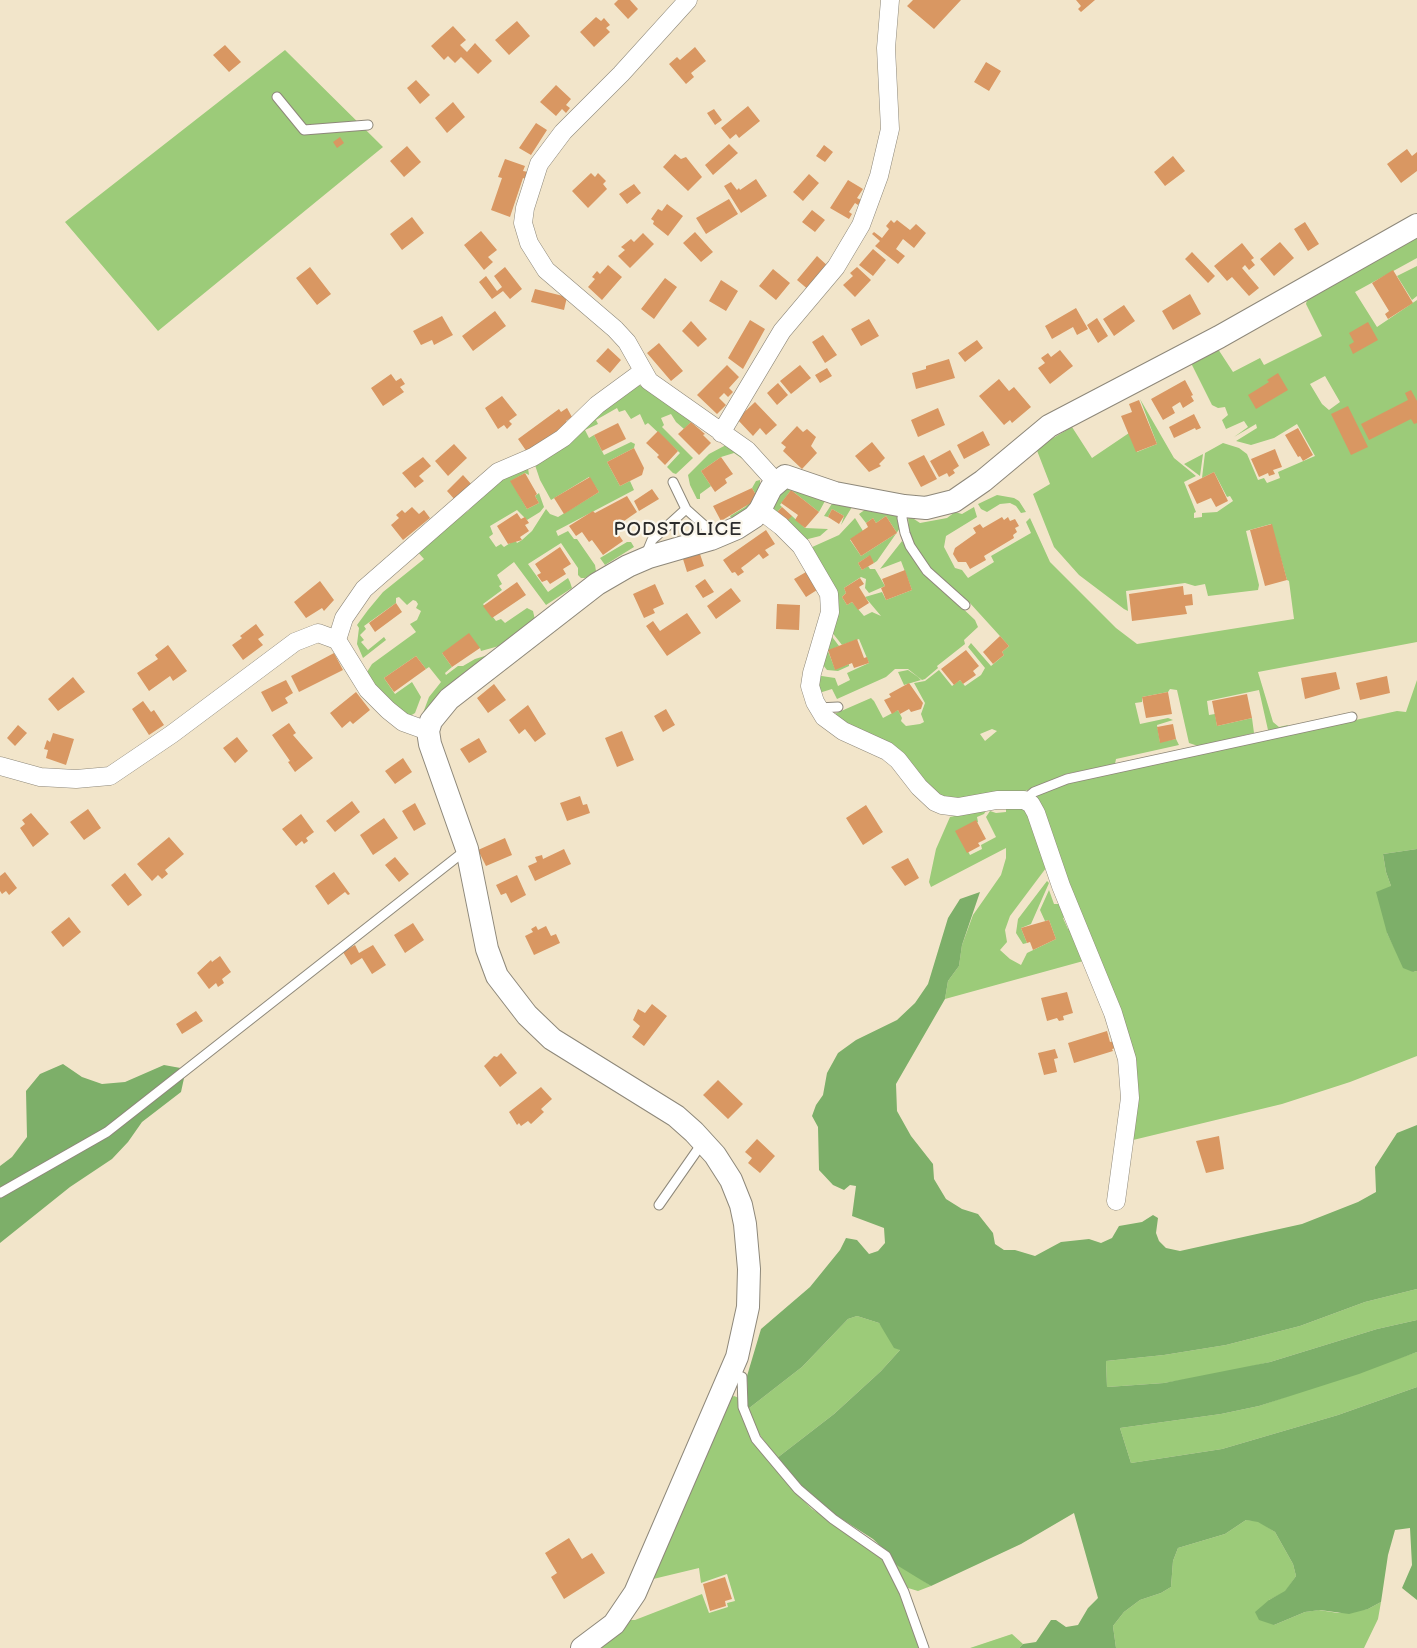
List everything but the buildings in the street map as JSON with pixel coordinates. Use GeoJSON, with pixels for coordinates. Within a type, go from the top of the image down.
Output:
{"type":"FeatureCollection","features":[{"type":"Feature","properties":{"kind":"street"},"geometry":{"type":"LineString","coordinates":[[688,0],[621,74],[563,132],[539,164],[525,208],[523,223],[529,243],[546,270],[615,329],[627,342],[642,372],[653,384],[747,450],[776,482]]}},
{"type":"Feature","properties":{"kind":"street"},"geometry":{"type":"LineString","coordinates":[[721,433],[782,331],[836,267],[861,225],[879,176],[890,129],[886,48],[890,0]]}},
{"type":"Feature","properties":{"kind":"street"},"geometry":{"type":"LineString","coordinates":[[582,1648],[614,1624],[635,1594],[737,1358],[748,1307],[749,1268],[747,1234],[741,1205],[734,1186],[704,1142],[676,1116],[552,1039],[527,1015],[497,976],[492,964],[467,849],[430,744],[428,731],[433,718],[445,703],[504,655],[598,584],[628,566],[649,557],[711,539],[737,528],[760,510],[767,494],[776,482],[789,476],[835,493],[904,506],[926,508],[954,501],[983,481],[1049,426],[1219,337],[1417,225]]}},
{"type":"Feature","properties":{"kind":"street"},"geometry":{"type":"LineString","coordinates":[[337,640],[344,618],[364,589],[498,472],[533,457],[563,438],[596,405],[642,372]]}},
{"type":"Feature","properties":{"kind":"street"},"geometry":{"type":"LineString","coordinates":[[760,510],[800,544],[829,594],[830,612],[810,686],[818,708],[832,724],[887,751],[898,760],[919,787],[935,802],[958,807],[1004,800],[1024,800],[1031,804],[1042,825],[1061,886],[1113,1013],[1127,1059],[1130,1098],[1116,1201]]}},
{"type":"Feature","properties":{"kind":"street"},"geometry":{"type":"LineString","coordinates":[[0,766],[40,777],[76,779],[110,776],[172,734],[296,642],[318,634],[337,640],[375,697],[403,722],[428,731]]}},
{"type":"Feature","properties":{"kind":"lane"},"geometry":{"type":"LineString","coordinates":[[277,97],[304,130],[368,125]]}},
{"type":"Feature","properties":{"kind":"lane"},"geometry":{"type":"LineString","coordinates":[[673,482],[686,509],[705,526],[711,539]]}},
{"type":"Feature","properties":{"kind":"lane"},"geometry":{"type":"LineString","coordinates":[[904,506],[902,535],[927,571],[965,605]]}},
{"type":"Feature","properties":{"kind":"lane"},"geometry":{"type":"LineString","coordinates":[[649,557],[647,552],[652,540],[686,509]]}},
{"type":"Feature","properties":{"kind":"lane"},"geometry":{"type":"LineString","coordinates":[[818,708],[838,707]]}},
{"type":"Feature","properties":{"kind":"lane"},"geometry":{"type":"LineString","coordinates":[[1024,800],[1034,792],[1067,779],[1352,717]]}},
{"type":"Feature","properties":{"kind":"lane"},"geometry":{"type":"LineString","coordinates":[[0,1193],[107,1132],[467,849]]}},
{"type":"Feature","properties":{"kind":"lane"},"geometry":{"type":"LineString","coordinates":[[659,1205],[704,1142]]}},
{"type":"Feature","properties":{"kind":"lane"},"geometry":{"type":"LineString","coordinates":[[731,1373],[742,1377],[743,1407],[756,1439],[798,1489],[833,1519],[886,1556],[904,1592],[924,1648]]}},
{"type":"Feature","properties":{"kind":"green space"},"geometry":{"type":"Polygon","coordinates":[[[285,50],[383,147],[158,331],[65,222],[285,50]]]}},
{"type":"Feature","properties":{"kind":"green space"},"geometry":{"type":"Polygon","coordinates":[[[1417,237],[1417,258],[1355,292],[1377,327],[1417,300],[1417,642],[1258,672],[1273,722],[1279,727],[1288,725],[1287,727],[1268,730],[1259,690],[1207,701],[1209,715],[1215,714],[1217,726],[1252,718],[1254,733],[1198,746],[1189,743],[1177,690],[1170,689],[1168,692],[1142,697],[1142,702],[1135,703],[1140,724],[1168,718],[1173,720],[1157,725],[1160,742],[1176,739],[1179,745],[1116,759],[1115,764],[1066,774],[1018,794],[945,802],[832,715],[871,698],[883,718],[898,710],[902,718],[901,721],[906,726],[920,724],[924,722],[921,714],[925,703],[914,683],[925,681],[939,670],[952,686],[960,680],[965,686],[981,675],[985,668],[968,647],[971,643],[991,666],[1004,655],[1002,652],[1009,646],[969,602],[928,567],[909,535],[908,515],[920,523],[947,518],[955,512],[962,514],[974,507],[977,517],[946,536],[944,547],[955,568],[962,570],[968,578],[994,562],[991,556],[1031,533],[1026,522],[1030,518],[1050,562],[1116,628],[1137,644],[1294,619],[1289,581],[1287,580],[1271,524],[1246,531],[1259,585],[1258,590],[1208,596],[1205,584],[1195,586],[1185,583],[1126,591],[1128,611],[1079,575],[1054,547],[1033,494],[1050,484],[1036,448],[1072,427],[1092,458],[1129,433],[1137,452],[1157,444],[1140,399],[1174,458],[1196,476],[1184,482],[1196,512],[1194,513],[1194,518],[1202,517],[1202,513],[1217,512],[1233,501],[1230,496],[1227,497],[1214,472],[1202,478],[1205,453],[1223,443],[1239,448],[1247,454],[1258,480],[1264,478],[1267,483],[1280,478],[1278,472],[1315,456],[1297,424],[1274,438],[1251,445],[1236,441],[1257,428],[1256,424],[1234,437],[1248,427],[1244,421],[1226,429],[1222,420],[1228,415],[1225,407],[1218,408],[1212,405],[1191,363],[1218,349],[1233,372],[1260,358],[1264,365],[1322,336],[1306,304],[1307,300],[1417,237]],[[1325,376],[1310,384],[1322,404],[1329,410],[1340,402],[1325,376]],[[992,729],[980,734],[985,741],[997,731],[992,729]]]}},
{"type":"Feature","properties":{"kind":"green space"},"geometry":{"type":"Polygon","coordinates":[[[1417,266],[1417,296],[1412,300],[1397,276],[1417,266]]]}},
{"type":"Feature","properties":{"kind":"green space"},"geometry":{"type":"Polygon","coordinates":[[[638,385],[648,388],[694,419],[684,429],[671,414],[661,418],[664,425],[662,427],[693,458],[676,474],[673,473],[667,467],[680,453],[648,423],[645,425],[640,414],[631,419],[625,410],[619,412],[617,408],[596,420],[598,424],[585,430],[589,438],[594,435],[604,455],[631,442],[635,444],[634,448],[607,462],[620,486],[630,481],[634,490],[556,531],[558,536],[568,531],[574,539],[577,539],[595,565],[596,571],[585,578],[581,578],[578,575],[578,568],[561,543],[528,564],[548,592],[568,578],[570,582],[572,588],[546,605],[514,562],[497,575],[502,584],[499,586],[502,590],[483,604],[496,621],[501,619],[505,623],[527,608],[533,611],[535,620],[499,646],[481,651],[480,648],[442,653],[452,667],[445,673],[446,675],[458,666],[463,666],[475,659],[488,655],[423,713],[429,697],[441,682],[429,667],[426,669],[416,656],[384,678],[395,694],[412,682],[421,697],[415,713],[410,716],[389,708],[367,672],[372,664],[416,632],[410,624],[417,620],[421,611],[416,608],[418,604],[416,601],[413,600],[407,605],[399,597],[396,598],[396,603],[364,626],[366,629],[360,635],[364,640],[361,642],[368,650],[384,637],[386,640],[363,658],[357,644],[359,628],[357,625],[368,610],[383,592],[424,559],[416,550],[468,511],[498,480],[528,468],[529,475],[525,473],[511,481],[527,509],[539,503],[535,496],[539,493],[544,507],[540,512],[527,520],[517,510],[490,526],[493,534],[489,537],[496,547],[501,544],[504,547],[515,540],[517,543],[522,540],[532,531],[546,509],[550,514],[558,517],[599,492],[589,477],[551,500],[540,480],[535,465],[588,417],[638,385]]]}},
{"type":"Feature","properties":{"kind":"green space"},"geometry":{"type":"Polygon","coordinates":[[[726,445],[731,446],[753,466],[734,453],[721,457],[701,471],[711,486],[700,494],[700,499],[697,499],[690,485],[688,475],[709,454],[726,445]]]}},
{"type":"Feature","properties":{"kind":"green space"},"geometry":{"type":"Polygon","coordinates":[[[1203,454],[1200,476],[1184,464],[1203,454]]]}},
{"type":"Feature","properties":{"kind":"green space"},"geometry":{"type":"Polygon","coordinates":[[[760,480],[760,490],[754,505],[731,518],[730,516],[745,507],[756,495],[752,488],[756,481],[760,480]]]}},
{"type":"Feature","properties":{"kind":"green space"},"geometry":{"type":"Polygon","coordinates":[[[788,487],[825,501],[819,512],[791,490],[780,505],[782,507],[776,513],[792,516],[805,528],[828,529],[820,536],[804,540],[769,508],[773,500],[788,487]]]}},
{"type":"Feature","properties":{"kind":"green space"},"geometry":{"type":"Polygon","coordinates":[[[997,495],[1014,498],[1019,501],[1026,512],[1021,513],[1016,506],[1010,503],[1000,504],[987,512],[981,509],[978,504],[997,495]]]}},
{"type":"Feature","properties":{"kind":"green space"},"geometry":{"type":"Polygon","coordinates":[[[833,502],[852,507],[841,525],[844,516],[832,509],[828,517],[824,516],[833,502]]]}},
{"type":"Feature","properties":{"kind":"green space"},"geometry":{"type":"Polygon","coordinates":[[[866,509],[896,514],[900,528],[897,533],[886,516],[876,523],[873,518],[866,523],[859,514],[866,509]]]}},
{"type":"Feature","properties":{"kind":"green space"},"geometry":{"type":"Polygon","coordinates":[[[855,518],[863,531],[850,540],[861,556],[896,534],[877,561],[874,563],[869,556],[858,563],[862,570],[868,566],[870,569],[875,569],[885,586],[869,593],[865,588],[866,579],[861,577],[844,588],[846,593],[842,597],[847,605],[852,602],[864,616],[872,612],[881,616],[865,597],[882,592],[886,600],[912,590],[901,561],[880,569],[902,541],[921,569],[975,620],[978,627],[964,640],[965,644],[937,666],[938,668],[925,679],[922,680],[908,669],[895,669],[886,677],[837,699],[832,689],[819,693],[815,675],[835,678],[838,686],[850,680],[847,673],[869,663],[859,639],[842,645],[831,631],[810,548],[839,535],[855,518]]]}},
{"type":"Feature","properties":{"kind":"green space"},"geometry":{"type":"Polygon","coordinates":[[[627,542],[631,542],[634,547],[605,565],[600,558],[627,542]]]}},
{"type":"Feature","properties":{"kind":"green space"},"geometry":{"type":"Polygon","coordinates":[[[830,634],[839,646],[828,651],[835,669],[849,664],[849,666],[838,671],[827,670],[823,665],[830,634]]]}},
{"type":"Feature","properties":{"kind":"green space"},"geometry":{"type":"Polygon","coordinates":[[[908,670],[921,680],[904,685],[898,672],[908,670]]]}},
{"type":"Feature","properties":{"kind":"green space"},"geometry":{"type":"Polygon","coordinates":[[[1417,680],[1417,849],[1383,854],[1391,886],[1387,933],[1395,949],[1413,972],[1417,971],[1417,1056],[1350,1082],[1282,1104],[1129,1141],[1133,1066],[1137,1065],[1135,1055],[1036,798],[1039,794],[1067,783],[1397,711],[1406,712],[1417,680]]]}},
{"type":"Feature","properties":{"kind":"green space"},"geometry":{"type":"Polygon","coordinates":[[[1006,803],[1028,809],[1046,868],[1010,916],[1005,930],[1007,942],[1000,950],[1010,959],[1021,965],[1027,953],[1056,939],[1049,920],[1045,921],[1040,910],[1049,890],[1054,904],[1062,904],[1067,916],[1063,918],[1068,929],[1072,928],[1087,960],[945,999],[948,981],[959,966],[962,945],[973,915],[1001,875],[1006,858],[1006,848],[931,887],[929,882],[936,849],[950,817],[987,809],[984,814],[977,817],[978,822],[958,833],[970,855],[982,849],[981,845],[996,837],[986,817],[990,811],[996,813],[1006,812],[1006,803]]]}},
{"type":"Feature","properties":{"kind":"green space"},"geometry":{"type":"Polygon","coordinates":[[[1417,849],[1417,971],[1413,972],[1403,968],[1387,933],[1376,892],[1391,886],[1383,854],[1417,849]]]}},
{"type":"Feature","properties":{"kind":"green space"},"geometry":{"type":"Polygon","coordinates":[[[1047,881],[1049,883],[1031,924],[1021,928],[1027,943],[1023,944],[1016,933],[1018,919],[1047,881]]]}},
{"type":"Feature","properties":{"kind":"green space"},"geometry":{"type":"Polygon","coordinates":[[[980,892],[962,945],[959,966],[948,981],[945,999],[896,1084],[897,1111],[911,1136],[933,1164],[934,1179],[946,1199],[962,1209],[978,1214],[993,1233],[995,1244],[1004,1250],[1015,1250],[1035,1256],[1061,1242],[1089,1239],[1101,1243],[1112,1238],[1119,1226],[1142,1222],[1153,1215],[1158,1218],[1156,1233],[1159,1241],[1166,1248],[1180,1251],[1302,1224],[1358,1202],[1376,1192],[1375,1167],[1397,1133],[1417,1125],[1417,1289],[1365,1302],[1300,1326],[1226,1345],[1164,1355],[1106,1361],[1107,1387],[1164,1383],[1270,1362],[1377,1329],[1417,1320],[1417,1352],[1359,1374],[1259,1406],[1221,1414],[1120,1428],[1131,1463],[1222,1449],[1338,1415],[1417,1387],[1417,1600],[1402,1588],[1412,1565],[1410,1528],[1395,1530],[1388,1555],[1381,1602],[1368,1609],[1349,1614],[1320,1610],[1305,1612],[1274,1625],[1259,1620],[1255,1612],[1269,1600],[1285,1591],[1296,1576],[1293,1564],[1275,1532],[1258,1522],[1246,1520],[1225,1534],[1178,1548],[1173,1561],[1171,1587],[1161,1593],[1140,1600],[1124,1612],[1113,1626],[1116,1648],[1019,1648],[1023,1644],[1036,1642],[1051,1620],[1056,1620],[1066,1627],[1078,1625],[1088,1608],[1098,1598],[1074,1513],[1021,1544],[931,1586],[895,1564],[890,1555],[873,1539],[812,1500],[777,1458],[834,1414],[881,1371],[900,1350],[894,1348],[879,1323],[857,1316],[848,1319],[802,1367],[748,1409],[747,1376],[761,1329],[810,1287],[840,1250],[846,1238],[857,1240],[869,1254],[878,1251],[885,1243],[884,1228],[852,1216],[856,1186],[850,1185],[844,1190],[833,1185],[819,1170],[818,1127],[812,1116],[816,1105],[823,1095],[827,1073],[838,1053],[856,1040],[897,1020],[915,1003],[928,984],[948,918],[960,899],[980,892]]]}},
{"type":"Feature","properties":{"kind":"green space"},"geometry":{"type":"Polygon","coordinates":[[[63,1064],[82,1077],[102,1084],[125,1082],[164,1065],[186,1069],[181,1092],[142,1122],[128,1142],[112,1159],[70,1187],[0,1243],[0,1166],[12,1157],[27,1137],[26,1091],[40,1074],[63,1064]]]}},
{"type":"Feature","properties":{"kind":"green space"},"geometry":{"type":"Polygon","coordinates":[[[1417,1289],[1417,1320],[1377,1329],[1270,1362],[1214,1375],[1164,1383],[1107,1387],[1106,1361],[1164,1355],[1226,1345],[1300,1326],[1365,1302],[1417,1289]]]}},
{"type":"Feature","properties":{"kind":"green space"},"geometry":{"type":"Polygon","coordinates":[[[857,1316],[879,1323],[900,1350],[881,1371],[834,1414],[777,1458],[757,1431],[748,1409],[802,1367],[848,1319],[857,1316]]]}},
{"type":"Feature","properties":{"kind":"green space"},"geometry":{"type":"Polygon","coordinates":[[[1417,1352],[1417,1387],[1338,1415],[1222,1449],[1131,1463],[1120,1428],[1221,1414],[1259,1406],[1417,1352]]]}},
{"type":"Feature","properties":{"kind":"green space"},"geometry":{"type":"Polygon","coordinates":[[[734,1396],[739,1398],[743,1412],[794,1491],[812,1509],[858,1538],[882,1559],[895,1583],[921,1648],[596,1648],[627,1620],[635,1620],[702,1594],[709,1613],[728,1607],[727,1603],[735,1601],[727,1574],[701,1583],[699,1568],[649,1580],[730,1398],[734,1396]]]}},
{"type":"Feature","properties":{"kind":"green space"},"geometry":{"type":"Polygon","coordinates":[[[1246,1520],[1258,1521],[1275,1532],[1293,1564],[1296,1576],[1285,1592],[1269,1600],[1274,1625],[1305,1612],[1319,1610],[1338,1613],[1368,1609],[1381,1602],[1378,1619],[1364,1648],[1116,1648],[1113,1626],[1124,1612],[1140,1600],[1161,1593],[1171,1587],[1173,1561],[1178,1548],[1225,1534],[1246,1520]]]}},
{"type":"Feature","properties":{"kind":"green space"},"geometry":{"type":"Polygon","coordinates":[[[895,1564],[905,1568],[931,1586],[918,1591],[908,1588],[895,1564]]]}},
{"type":"Feature","properties":{"kind":"green space"},"geometry":{"type":"Polygon","coordinates":[[[1012,1634],[1023,1644],[1019,1648],[970,1648],[1012,1634]]]}},
{"type":"Feature","properties":{"kind":"district","name":"PODSTOLICE"},"geometry":{"type":"Point","coordinates":[678,530]}}]}
